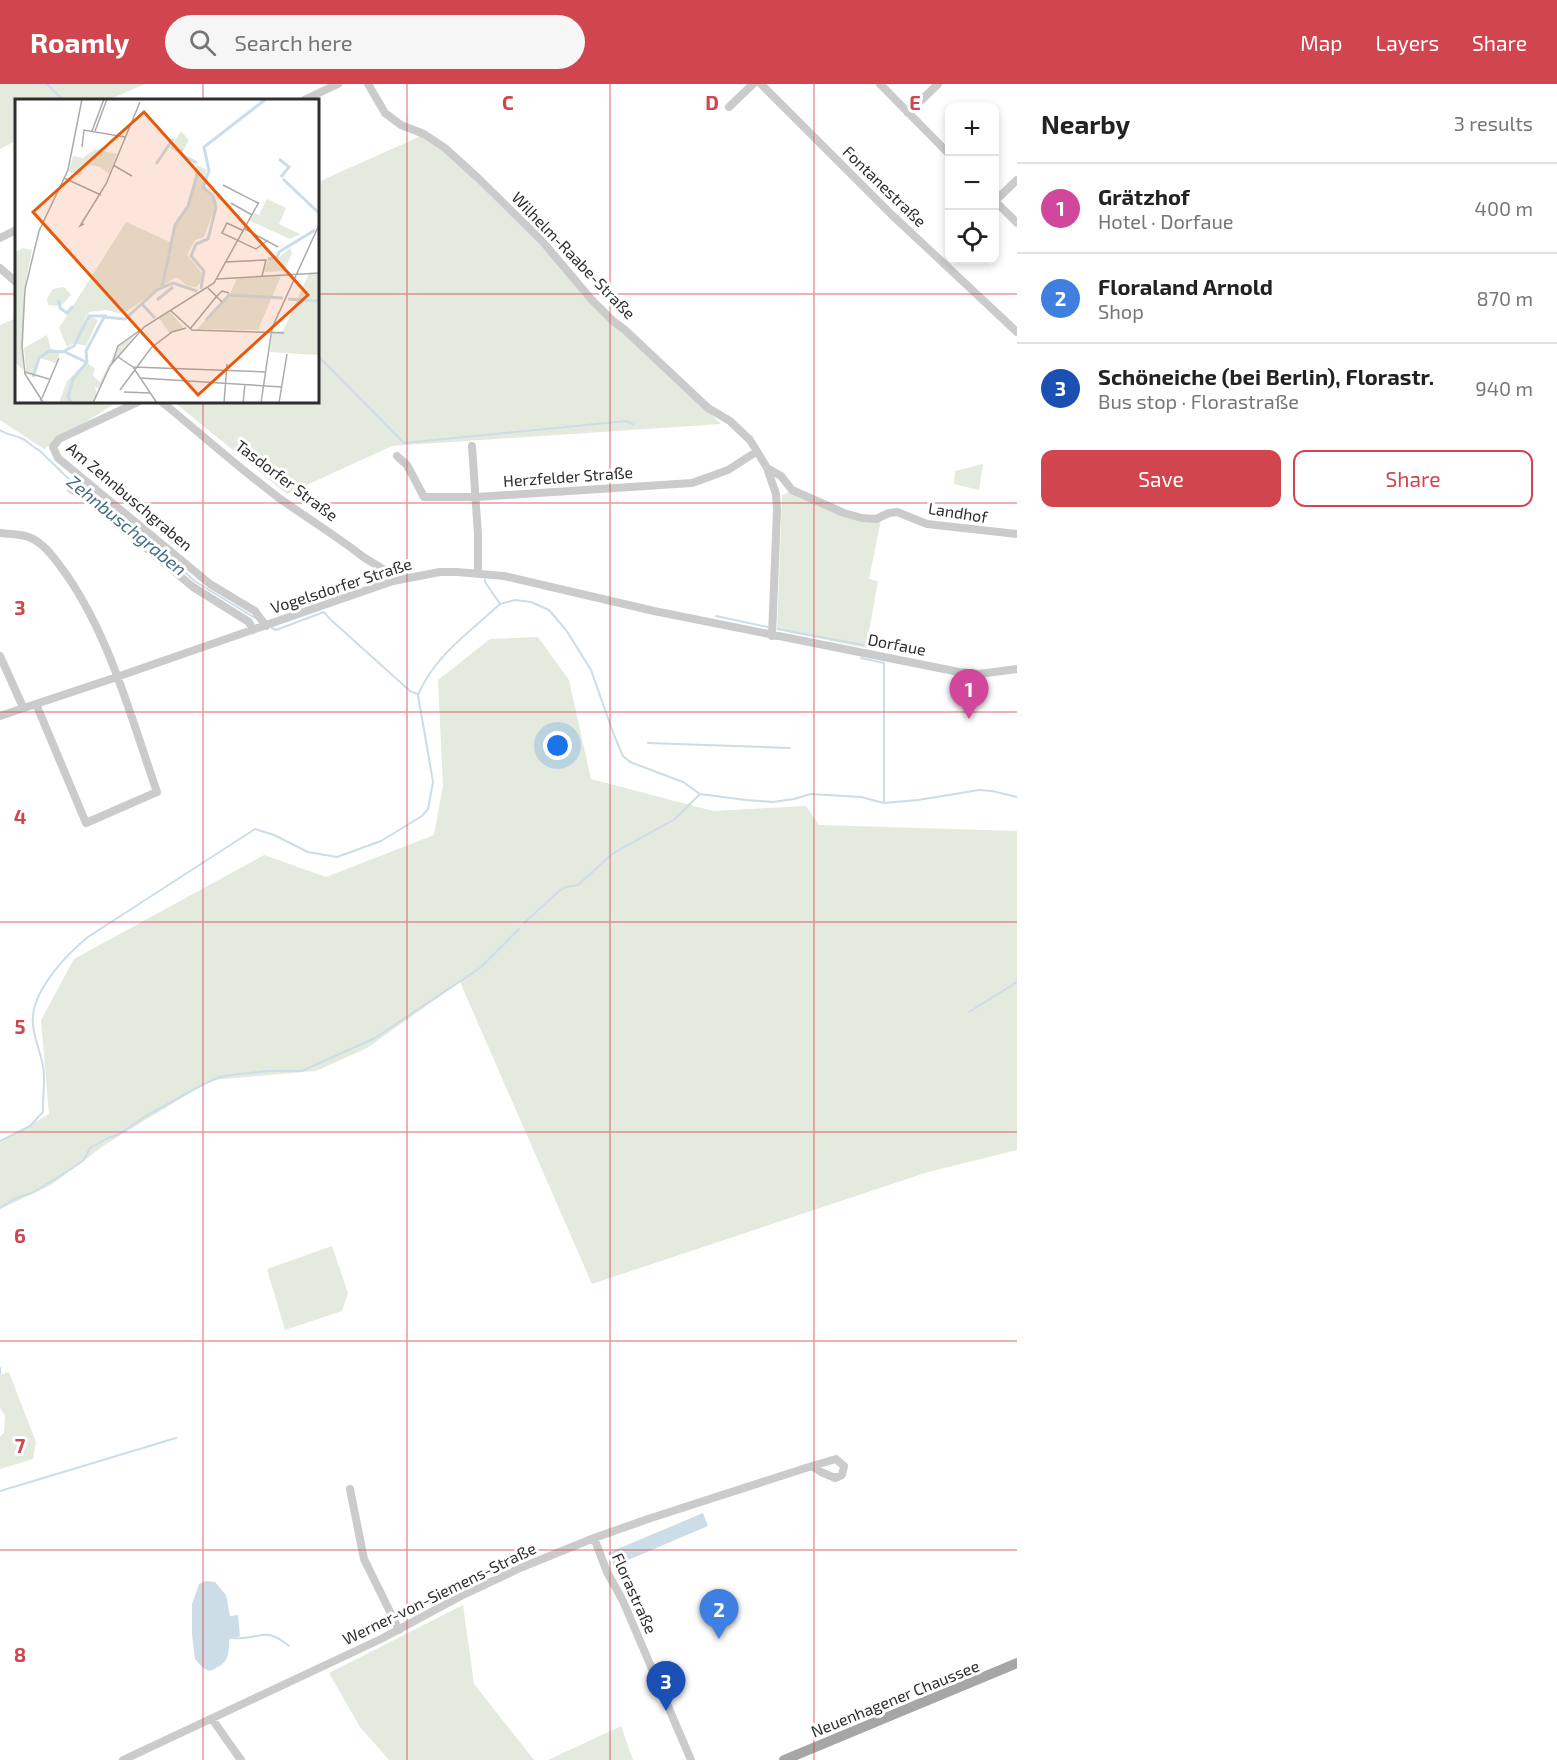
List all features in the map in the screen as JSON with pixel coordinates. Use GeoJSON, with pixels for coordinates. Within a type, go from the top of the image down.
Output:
{"type":"FeatureCollection","features":[{"type":"Feature","properties":{"kind":"main road","name":"Neuenhagener Chaussee"},"geometry":{"type":"LineString","coordinates":[[784,1760],[1017,1663]]}},
{"type":"Feature","properties":{"kind":"street"},"geometry":{"type":"LineString","coordinates":[[306,99],[338,84]]}},
{"type":"Feature","properties":{"kind":"street","name":"Wilhelm-Raabe-Straße"},"geometry":{"type":"LineString","coordinates":[[368,84],[385,113],[401,125],[445,148],[478,178],[543,242],[570,276],[613,321],[708,408],[730,421],[750,440],[767,468]]}},
{"type":"Feature","properties":{"kind":"street"},"geometry":{"type":"LineString","coordinates":[[729,107],[753,84]]}},
{"type":"Feature","properties":{"kind":"street","name":"Fontanestraße"},"geometry":{"type":"LineString","coordinates":[[761,84],[892,215],[1017,332]]}},
{"type":"Feature","properties":{"kind":"street"},"geometry":{"type":"LineString","coordinates":[[880,84],[945,150]]}},
{"type":"Feature","properties":{"kind":"street"},"geometry":{"type":"LineString","coordinates":[[908,113],[938,84]]}},
{"type":"Feature","properties":{"kind":"street"},"geometry":{"type":"LineString","coordinates":[[999,196],[1017,180]]}},
{"type":"Feature","properties":{"kind":"street"},"geometry":{"type":"LineString","coordinates":[[999,204],[1017,223]]}},
{"type":"Feature","properties":{"kind":"street"},"geometry":{"type":"LineString","coordinates":[[0,238],[15,230]]}},
{"type":"Feature","properties":{"kind":"street"},"geometry":{"type":"LineString","coordinates":[[0,268],[15,281]]}},
{"type":"Feature","properties":{"kind":"street","name":"Am Zehnbuschgraben"},"geometry":{"type":"LineString","coordinates":[[134,404],[59,439],[53,447],[54,452],[58,458],[210,584],[255,610],[266,626]]}},
{"type":"Feature","properties":{"kind":"street","name":"Tasdorfer Straße"},"geometry":{"type":"LineString","coordinates":[[164,404],[279,497],[350,545],[363,557],[381,566],[389,573],[393,581]]}},
{"type":"Feature","properties":{"kind":"street"},"geometry":{"type":"LineString","coordinates":[[472,446],[477,497],[478,573]]}},
{"type":"Feature","properties":{"kind":"street","name":"Herzfelder Straße"},"geometry":{"type":"LineString","coordinates":[[397,456],[407,465],[424,497],[477,497],[692,483],[728,470],[756,452]]}},
{"type":"Feature","properties":{"kind":"street"},"geometry":{"type":"LineString","coordinates":[[767,468],[776,494],[777,510],[772,636]]}},
{"type":"Feature","properties":{"kind":"street","name":"Landhof"},"geometry":{"type":"LineString","coordinates":[[767,468],[782,477],[792,490],[844,513],[862,518],[876,519],[897,512],[927,524],[1017,534]]}},
{"type":"Feature","properties":{"kind":"street","name":"Am Zehnbuschgraben"},"geometry":{"type":"LineString","coordinates":[[71,489],[104,512],[193,587],[249,622],[253,630]]}},
{"type":"Feature","properties":{"kind":"street"},"geometry":{"type":"LineString","coordinates":[[0,532],[21,534],[36,540],[54,557],[91,613],[117,676],[157,792],[86,823],[36,704]]}},
{"type":"Feature","properties":{"kind":"street","name":"Vogelsdorfer Straße"},"geometry":{"type":"LineString","coordinates":[[0,716],[393,581],[440,572],[478,573],[521,579],[772,636]]}},
{"type":"Feature","properties":{"kind":"street","name":"Dorfaue"},"geometry":{"type":"LineString","coordinates":[[772,636],[959,672],[979,674],[1017,669]]}},
{"type":"Feature","properties":{"kind":"street"},"geometry":{"type":"LineString","coordinates":[[0,656],[23,707]]}},
{"type":"Feature","properties":{"kind":"street","name":"Werner-von-Siemens-Straße"},"geometry":{"type":"LineString","coordinates":[[123,1760],[399,1630],[499,1577],[594,1538],[812,1466]]}},
{"type":"Feature","properties":{"kind":"street"},"geometry":{"type":"LineString","coordinates":[[350,1489],[364,1559],[399,1630]]}},
{"type":"Feature","properties":{"kind":"street","name":"Florastraße"},"geometry":{"type":"LineString","coordinates":[[594,1538],[691,1760]]}},
{"type":"Feature","properties":{"kind":"street"},"geometry":{"type":"LineString","coordinates":[[212,1719],[241,1760]]}},
{"type":"Feature","properties":{"kind":"shaded area"},"geometry":{"type":"Polygon","coordinates":[[[0,84],[145,84],[110,99],[15,99],[15,142],[0,149],[0,84]]]}},
{"type":"Feature","properties":{"kind":"shaded area"},"geometry":{"type":"Polygon","coordinates":[[[421,136],[444,150],[721,424],[392,446],[287,494],[176,404],[320,404],[320,181],[421,136]]]}},
{"type":"Feature","properties":{"kind":"shaded area"},"geometry":{"type":"Polygon","coordinates":[[[15,318],[15,404],[114,404],[44,449],[0,420],[0,325],[15,318]]]}},
{"type":"Feature","properties":{"kind":"shaded area"},"geometry":{"type":"Polygon","coordinates":[[[983,464],[979,490],[954,484],[955,471],[983,464]]]}},
{"type":"Feature","properties":{"kind":"shaded area"},"geometry":{"type":"Polygon","coordinates":[[[793,491],[837,512],[881,520],[869,579],[878,581],[866,648],[777,630],[782,495],[793,491]]]}},
{"type":"Feature","properties":{"kind":"shaded area"},"geometry":{"type":"Polygon","coordinates":[[[538,637],[569,680],[591,779],[713,811],[806,806],[819,825],[1017,831],[1017,1150],[928,1172],[592,1284],[460,982],[367,1048],[316,1071],[211,1080],[103,1146],[51,1185],[0,1209],[0,1143],[49,1114],[41,1020],[74,959],[264,855],[326,877],[434,835],[443,786],[438,680],[490,639],[538,637]]]}},
{"type":"Feature","properties":{"kind":"shaded area"},"geometry":{"type":"Polygon","coordinates":[[[332,1246],[348,1293],[342,1311],[285,1330],[267,1269],[332,1246]]]}},
{"type":"Feature","properties":{"kind":"shaded area"},"geometry":{"type":"Polygon","coordinates":[[[9,1372],[36,1442],[33,1459],[0,1469],[0,1436],[4,1433],[5,1416],[0,1408],[0,1375],[9,1372]]]}},
{"type":"Feature","properties":{"kind":"shaded area"},"geometry":{"type":"Polygon","coordinates":[[[463,1605],[474,1684],[534,1760],[389,1760],[360,1727],[329,1673],[463,1605]]]}},
{"type":"Feature","properties":{"kind":"shaded area"},"geometry":{"type":"Polygon","coordinates":[[[621,1726],[633,1760],[548,1760],[621,1726]]]}},
{"type":"Feature","properties":{"kind":"water"},"geometry":{"type":"Polygon","coordinates":[[[703,1513],[708,1526],[614,1566],[608,1553],[703,1513]]]}},
{"type":"Feature","properties":{"kind":"water"},"geometry":{"type":"Polygon","coordinates":[[[206,1581],[215,1582],[226,1595],[230,1616],[238,1615],[240,1636],[229,1640],[228,1656],[224,1663],[209,1671],[195,1659],[192,1635],[192,1604],[199,1584],[206,1581]]]}},
{"type":"Feature","properties":{"kind":"waterway"},"geometry":{"type":"LineString","coordinates":[[47,84],[62,99]]}},
{"type":"Feature","properties":{"kind":"waterway"},"geometry":{"type":"LineString","coordinates":[[320,358],[404,443],[626,421],[634,425]]}},
{"type":"Feature","properties":{"kind":"waterway","name":"Zehnbuschgraben"},"geometry":{"type":"LineString","coordinates":[[0,430],[23,439],[39,450],[72,482],[113,510],[196,582],[255,618]]}},
{"type":"Feature","properties":{"kind":"waterway"},"geometry":{"type":"LineString","coordinates":[[485,580],[500,604]]}},
{"type":"Feature","properties":{"kind":"waterway","name":"Zehnbuschgraben"},"geometry":{"type":"LineString","coordinates":[[0,1141],[30,1126],[43,1112],[44,1072],[34,1034],[35,1004],[46,982],[71,952],[88,937],[255,829],[274,835],[308,852],[337,857],[381,841],[422,816],[428,809],[433,782],[418,695],[433,668],[443,656],[500,604],[515,600],[531,602],[549,610],[566,630],[591,670],[623,756],[630,762],[683,782],[700,794],[773,802],[811,794],[861,797],[884,803],[979,790],[1017,797]]}},
{"type":"Feature","properties":{"kind":"waterway","name":"Zehnbuschgraben"},"geometry":{"type":"LineString","coordinates":[[272,628],[276,630],[324,612],[410,691],[417,694]]}},
{"type":"Feature","properties":{"kind":"waterway"},"geometry":{"type":"LineString","coordinates":[[716,616],[768,627]]}},
{"type":"Feature","properties":{"kind":"waterway"},"geometry":{"type":"LineString","coordinates":[[778,629],[863,645]]}},
{"type":"Feature","properties":{"kind":"waterway"},"geometry":{"type":"LineString","coordinates":[[861,658],[884,663],[884,802]]}},
{"type":"Feature","properties":{"kind":"waterway"},"geometry":{"type":"LineString","coordinates":[[648,743],[790,748]]}},
{"type":"Feature","properties":{"kind":"waterway"},"geometry":{"type":"LineString","coordinates":[[524,923],[559,891],[578,885],[612,854],[675,819],[700,794]]}},
{"type":"Feature","properties":{"kind":"waterway"},"geometry":{"type":"LineString","coordinates":[[0,1208],[16,1198],[32,1193],[65,1173],[84,1160],[90,1148],[119,1134],[146,1116],[204,1084],[220,1077],[240,1074],[302,1071],[375,1038],[481,967],[519,929]]}},
{"type":"Feature","properties":{"kind":"waterway"},"geometry":{"type":"LineString","coordinates":[[969,1012],[1017,982]]}},
{"type":"Feature","properties":{"kind":"waterway"},"geometry":{"type":"LineString","coordinates":[[0,1368],[0,1374]]}},
{"type":"Feature","properties":{"kind":"waterway"},"geometry":{"type":"LineString","coordinates":[[0,1491],[176,1438]]}},
{"type":"Feature","properties":{"kind":"waterway"},"geometry":{"type":"LineString","coordinates":[[233,1638],[267,1635],[280,1639],[289,1646]]}},
{"type":"Feature","properties":{"kind":"place","name":"Grätzhof"},"geometry":{"type":"Point","coordinates":[969,719]}},
{"type":"Feature","properties":{"kind":"place","name":"Floraland Arnold"},"geometry":{"type":"Point","coordinates":[719,1639]}},
{"type":"Feature","properties":{"kind":"place","name":"Schöneiche (bei Berlin), Florastr."},"geometry":{"type":"Point","coordinates":[666,1711]}}]}
